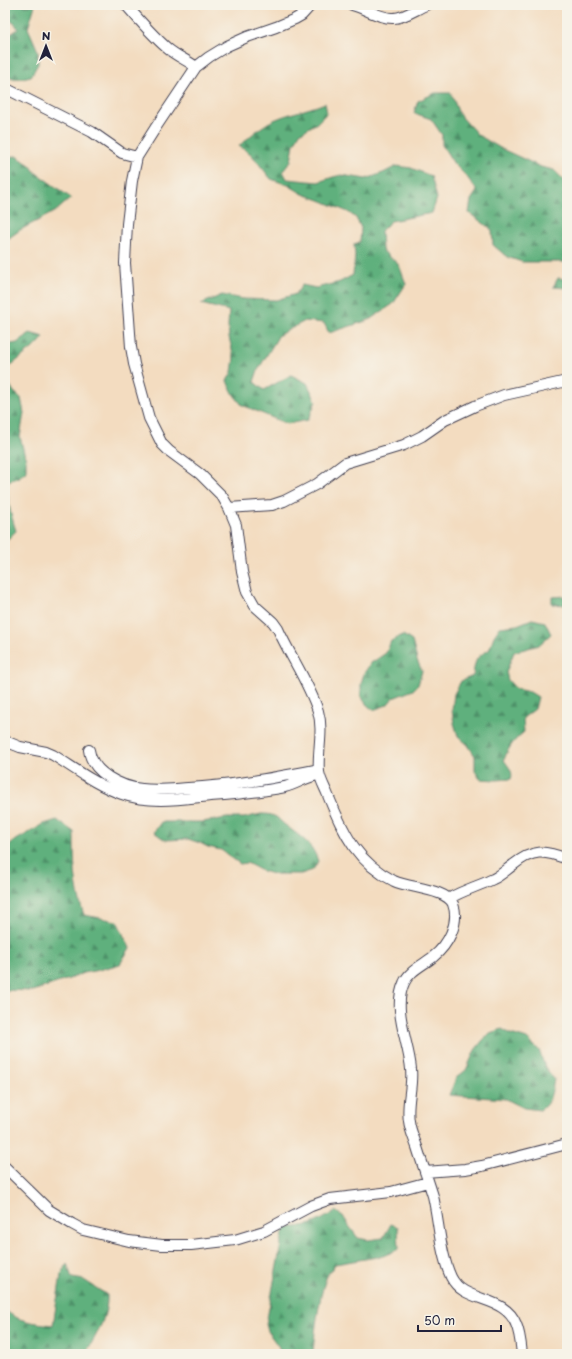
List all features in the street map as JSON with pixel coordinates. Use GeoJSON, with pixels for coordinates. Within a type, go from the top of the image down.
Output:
{"type":"FeatureCollection","features":[{"type":"Feature","properties":{"kind":"street"},"geometry":{"type":"LineString","coordinates":[[126,5],[168,49],[176,56],[188,61],[196,67]]}},
{"type":"Feature","properties":{"kind":"street"},"geometry":{"type":"LineString","coordinates":[[311,5],[296,19],[227,46],[196,67],[137,157],[132,181],[127,224],[125,263],[131,347],[138,382],[149,418],[162,444],[200,474],[222,496],[236,525],[242,572],[249,596],[255,606],[273,622],[278,629],[318,710],[320,729],[319,772],[344,831],[359,854],[374,868],[400,883],[435,891],[450,898],[456,913],[455,924],[444,946],[435,956],[408,976],[403,985],[401,999],[403,1027],[411,1069],[408,1097],[408,1120],[433,1198],[442,1248],[452,1278],[456,1285],[466,1292],[498,1304],[509,1313],[516,1324],[522,1354]]}},
{"type":"Feature","properties":{"kind":"street"},"geometry":{"type":"LineString","coordinates":[[352,5],[375,14],[395,18],[426,5]]}},
{"type":"Feature","properties":{"kind":"street"},"geometry":{"type":"LineString","coordinates":[[5,88],[92,132],[122,153],[137,157]]}},
{"type":"Feature","properties":{"kind":"street"},"geometry":{"type":"LineString","coordinates":[[229,508],[272,505],[284,501],[317,484],[345,463],[404,445],[422,436],[446,420],[475,406],[504,395],[567,381]]}},
{"type":"Feature","properties":{"kind":"street"},"geometry":{"type":"LineString","coordinates":[[5,741],[20,747],[46,752],[53,755],[93,782],[123,795],[138,799],[153,800],[188,798],[252,792],[301,782],[309,776],[319,772]]}},
{"type":"Feature","properties":{"kind":"street"},"geometry":{"type":"LineString","coordinates":[[89,750],[89,755],[94,764],[105,775],[130,787],[143,789],[182,789],[225,786],[319,772]]}},
{"type":"Feature","properties":{"kind":"street"},"geometry":{"type":"LineString","coordinates":[[450,898],[492,880],[523,857],[532,853],[547,852],[567,859]]}},
{"type":"Feature","properties":{"kind":"street"},"geometry":{"type":"LineString","coordinates":[[5,1167],[49,1210],[83,1230],[129,1241],[162,1245],[191,1245],[235,1240],[264,1231],[311,1206],[330,1199],[391,1192],[427,1177],[482,1166],[567,1144]]}},
{"type":"Feature","properties":{"kind":"green space"},"geometry":{"type":"Polygon","coordinates":[[[5,5],[35,5],[28,28],[38,51],[38,64],[31,76],[11,78],[5,74],[5,35],[11,34],[18,29],[16,25],[5,16],[5,5]]]}},
{"type":"Feature","properties":{"kind":"green space"},"geometry":{"type":"Polygon","coordinates":[[[435,93],[451,93],[459,114],[478,135],[502,149],[541,167],[554,170],[567,183],[567,262],[522,262],[507,257],[493,245],[492,230],[469,213],[471,200],[477,191],[467,177],[454,164],[442,145],[442,135],[431,119],[414,113],[418,101],[435,93]]]}},
{"type":"Feature","properties":{"kind":"green space"},"geometry":{"type":"Polygon","coordinates":[[[325,103],[327,113],[317,123],[300,133],[294,144],[291,161],[283,171],[287,179],[318,182],[341,175],[366,179],[397,166],[411,168],[431,176],[437,198],[432,213],[391,221],[381,231],[382,250],[399,265],[406,284],[393,304],[369,320],[329,333],[324,323],[305,321],[279,335],[258,370],[254,382],[264,390],[291,375],[307,383],[316,401],[308,420],[287,424],[242,405],[234,395],[227,381],[232,372],[234,358],[229,337],[229,311],[201,304],[222,295],[243,299],[276,300],[296,294],[302,285],[316,288],[340,282],[353,275],[355,256],[354,244],[360,242],[361,228],[356,218],[348,212],[271,179],[251,154],[239,146],[268,123],[325,103]]]}},
{"type":"Feature","properties":{"kind":"green space"},"geometry":{"type":"Polygon","coordinates":[[[16,156],[30,165],[35,172],[71,198],[56,211],[20,230],[5,241],[5,157],[16,156]]]}},
{"type":"Feature","properties":{"kind":"green space"},"geometry":{"type":"Polygon","coordinates":[[[558,278],[567,279],[567,288],[553,287],[558,278]]]}},
{"type":"Feature","properties":{"kind":"green space"},"geometry":{"type":"Polygon","coordinates":[[[30,333],[44,337],[38,344],[5,370],[5,345],[17,343],[30,333]]]}},
{"type":"Feature","properties":{"kind":"green space"},"geometry":{"type":"Polygon","coordinates":[[[5,377],[14,392],[21,398],[24,413],[20,437],[26,460],[26,472],[17,478],[8,481],[8,500],[16,531],[5,542],[5,377]]]}},
{"type":"Feature","properties":{"kind":"green space"},"geometry":{"type":"Polygon","coordinates":[[[567,596],[567,605],[552,604],[552,597],[567,596]]]}},
{"type":"Feature","properties":{"kind":"green space"},"geometry":{"type":"Polygon","coordinates":[[[532,619],[545,622],[551,634],[539,645],[514,652],[506,672],[508,680],[516,689],[530,692],[538,697],[535,709],[523,718],[524,732],[512,744],[504,760],[511,771],[511,779],[480,779],[475,771],[475,756],[468,745],[458,736],[454,723],[452,710],[454,694],[461,681],[473,676],[476,660],[489,650],[494,636],[500,627],[517,625],[532,619]]]}},
{"type":"Feature","properties":{"kind":"green space"},"geometry":{"type":"Polygon","coordinates":[[[403,635],[412,641],[417,660],[422,671],[418,685],[413,690],[393,698],[387,705],[373,710],[366,704],[361,696],[361,684],[364,673],[371,663],[386,653],[391,641],[403,635]]]}},
{"type":"Feature","properties":{"kind":"green space"},"geometry":{"type":"Polygon","coordinates":[[[261,814],[270,814],[277,817],[309,844],[318,861],[313,870],[301,874],[273,874],[262,871],[247,863],[240,864],[221,850],[208,847],[188,839],[165,840],[154,832],[161,822],[202,822],[227,818],[244,818],[261,814]]]}},
{"type":"Feature","properties":{"kind":"green space"},"geometry":{"type":"Polygon","coordinates":[[[57,820],[74,832],[76,884],[84,915],[117,921],[130,948],[120,964],[83,973],[33,991],[5,990],[5,854],[11,843],[44,824],[57,820]]]}},
{"type":"Feature","properties":{"kind":"green space"},"geometry":{"type":"Polygon","coordinates":[[[502,1029],[511,1034],[527,1039],[539,1050],[545,1067],[554,1079],[549,1100],[540,1110],[524,1108],[506,1099],[449,1095],[456,1078],[466,1070],[475,1050],[483,1040],[490,1033],[502,1029]]]}},
{"type":"Feature","properties":{"kind":"green space"},"geometry":{"type":"Polygon","coordinates":[[[335,1211],[343,1216],[358,1238],[368,1240],[383,1238],[391,1224],[398,1227],[399,1249],[383,1256],[335,1264],[328,1274],[322,1290],[313,1354],[275,1354],[280,1349],[270,1334],[266,1324],[284,1228],[311,1224],[335,1211]]]}},
{"type":"Feature","properties":{"kind":"green space"},"geometry":{"type":"Polygon","coordinates":[[[67,1264],[72,1278],[84,1280],[107,1295],[106,1311],[97,1333],[85,1354],[5,1354],[5,1309],[15,1317],[21,1319],[53,1325],[61,1275],[67,1264]]]}}]}
